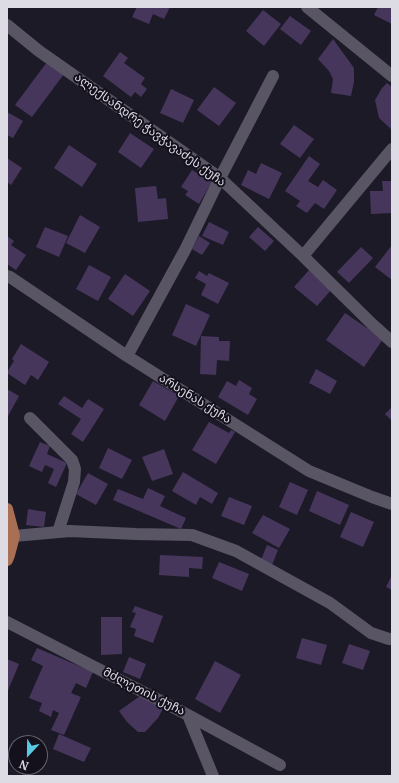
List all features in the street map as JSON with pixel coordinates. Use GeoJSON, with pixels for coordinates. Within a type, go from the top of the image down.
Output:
{"type":"FeatureCollection","features":[{"type":"Feature","properties":{"kind":"main road"},"geometry":{"type":"LineString","coordinates":[[7,509],[14,536],[7,560]]}},
{"type":"Feature","properties":{"kind":"street"},"geometry":{"type":"LineString","coordinates":[[307,7],[392,76]]}},
{"type":"Feature","properties":{"kind":"street","name":"ალექსანდრე ჭავჭავაძეს ქუჩა"},"geometry":{"type":"LineString","coordinates":[[7,24],[45,55],[220,178],[392,342]]}},
{"type":"Feature","properties":{"kind":"street"},"geometry":{"type":"LineString","coordinates":[[127,356],[185,250],[220,178],[273,76]]}},
{"type":"Feature","properties":{"kind":"street"},"geometry":{"type":"LineString","coordinates":[[303,256],[392,149]]}},
{"type":"Feature","properties":{"kind":"street","name":"არსენას ქუჩა"},"geometry":{"type":"LineString","coordinates":[[7,276],[127,356],[308,471],[372,498],[392,504]]}},
{"type":"Feature","properties":{"kind":"street"},"geometry":{"type":"LineString","coordinates":[[30,418],[72,460],[75,469],[74,482],[58,532]]}},
{"type":"Feature","properties":{"kind":"street"},"geometry":{"type":"LineString","coordinates":[[14,536],[70,531],[192,535],[236,551],[330,602],[371,633],[392,639]]}},
{"type":"Feature","properties":{"kind":"street","name":"მძლეთის ქუჩა"},"geometry":{"type":"LineString","coordinates":[[7,622],[188,715],[280,765]]}},
{"type":"Feature","properties":{"kind":"street"},"geometry":{"type":"LineString","coordinates":[[188,715],[213,776]]}},
{"type":"Feature","properties":{"kind":"building"},"geometry":{"type":"Polygon","coordinates":[[[137,7],[170,7],[164,19],[153,14],[149,24],[132,17],[137,7]]]}},
{"type":"Feature","properties":{"kind":"building"},"geometry":{"type":"Polygon","coordinates":[[[378,7],[392,7],[392,24],[374,15],[378,7]]]}},
{"type":"Feature","properties":{"kind":"building"},"geometry":{"type":"Polygon","coordinates":[[[263,10],[281,24],[264,46],[246,31],[263,10]]]}},
{"type":"Feature","properties":{"kind":"building"},"geometry":{"type":"Polygon","coordinates":[[[290,16],[311,31],[301,45],[280,29],[290,16]]]}},
{"type":"Feature","properties":{"kind":"building"},"geometry":{"type":"Polygon","coordinates":[[[333,39],[354,68],[354,82],[351,96],[331,93],[333,79],[329,71],[318,59],[333,39]]]}},
{"type":"Feature","properties":{"kind":"building"},"geometry":{"type":"Polygon","coordinates":[[[120,52],[128,58],[124,63],[145,78],[141,84],[147,89],[141,97],[135,92],[131,97],[103,76],[120,52]]]}},
{"type":"Feature","properties":{"kind":"building"},"geometry":{"type":"Polygon","coordinates":[[[47,62],[64,74],[32,117],[15,105],[47,62]]]}},
{"type":"Feature","properties":{"kind":"building"},"geometry":{"type":"Polygon","coordinates":[[[387,83],[392,87],[392,130],[379,118],[375,100],[382,88],[387,83]]]}},
{"type":"Feature","properties":{"kind":"building"},"geometry":{"type":"Polygon","coordinates":[[[214,87],[236,103],[219,126],[197,110],[214,87]]]}},
{"type":"Feature","properties":{"kind":"building"},"geometry":{"type":"Polygon","coordinates":[[[171,89],[194,100],[183,123],[160,113],[171,89]]]}},
{"type":"Feature","properties":{"kind":"building"},"geometry":{"type":"Polygon","coordinates":[[[7,112],[23,121],[13,138],[7,135],[7,112]]]}},
{"type":"Feature","properties":{"kind":"building"},"geometry":{"type":"Polygon","coordinates":[[[294,125],[314,139],[300,158],[280,144],[294,125]]]}},
{"type":"Feature","properties":{"kind":"building"},"geometry":{"type":"Polygon","coordinates":[[[130,133],[154,149],[141,168],[118,152],[130,133]]]}},
{"type":"Feature","properties":{"kind":"building"},"geometry":{"type":"Polygon","coordinates":[[[69,145],[97,164],[82,187],[54,168],[69,145]]]}},
{"type":"Feature","properties":{"kind":"building"},"geometry":{"type":"Polygon","coordinates":[[[309,156],[320,164],[308,181],[318,187],[323,180],[337,190],[324,209],[315,203],[307,213],[296,206],[300,201],[285,191],[309,156]]]}},
{"type":"Feature","properties":{"kind":"building"},"geometry":{"type":"Polygon","coordinates":[[[7,158],[22,168],[11,185],[7,182],[7,158]]]}},
{"type":"Feature","properties":{"kind":"building"},"geometry":{"type":"Polygon","coordinates":[[[261,163],[282,173],[269,199],[241,185],[248,170],[256,174],[261,163]]]}},
{"type":"Feature","properties":{"kind":"building"},"geometry":{"type":"Polygon","coordinates":[[[192,170],[212,182],[199,204],[185,195],[188,191],[181,187],[192,170]]]}},
{"type":"Feature","properties":{"kind":"building"},"geometry":{"type":"Polygon","coordinates":[[[382,181],[392,181],[392,213],[371,214],[370,191],[383,191],[382,181]]]}},
{"type":"Feature","properties":{"kind":"building"},"geometry":{"type":"Polygon","coordinates":[[[156,186],[158,199],[166,198],[168,219],[138,222],[135,188],[156,186]]]}},
{"type":"Feature","properties":{"kind":"building"},"geometry":{"type":"Polygon","coordinates":[[[80,215],[100,227],[85,253],[66,243],[80,215]]]}},
{"type":"Feature","properties":{"kind":"building"},"geometry":{"type":"Polygon","coordinates":[[[209,222],[229,232],[223,245],[202,236],[209,222]]]}},
{"type":"Feature","properties":{"kind":"building"},"geometry":{"type":"Polygon","coordinates":[[[45,227],[68,236],[59,257],[36,247],[45,227]]]}},
{"type":"Feature","properties":{"kind":"building"},"geometry":{"type":"Polygon","coordinates":[[[258,227],[274,241],[265,251],[249,237],[258,227]]]}},
{"type":"Feature","properties":{"kind":"building"},"geometry":{"type":"Polygon","coordinates":[[[7,236],[14,241],[11,245],[26,255],[16,270],[7,264],[7,236]]]}},
{"type":"Feature","properties":{"kind":"building"},"geometry":{"type":"Polygon","coordinates":[[[199,236],[210,243],[202,255],[192,249],[199,236]]]}},
{"type":"Feature","properties":{"kind":"building"},"geometry":{"type":"Polygon","coordinates":[[[392,245],[392,280],[375,267],[392,245]]]}},
{"type":"Feature","properties":{"kind":"building"},"geometry":{"type":"Polygon","coordinates":[[[361,247],[373,258],[349,283],[337,272],[361,247]]]}},
{"type":"Feature","properties":{"kind":"building"},"geometry":{"type":"Polygon","coordinates":[[[89,265],[111,277],[98,301],[76,289],[89,265]]]}},
{"type":"Feature","properties":{"kind":"building"},"geometry":{"type":"Polygon","coordinates":[[[309,270],[332,289],[317,306],[294,287],[309,270]]]}},
{"type":"Feature","properties":{"kind":"building"},"geometry":{"type":"Polygon","coordinates":[[[199,271],[207,276],[209,273],[229,283],[218,304],[201,295],[206,284],[195,278],[199,271]]]}},
{"type":"Feature","properties":{"kind":"building"},"geometry":{"type":"Polygon","coordinates":[[[125,274],[150,291],[133,316],[108,299],[125,274]]]}},
{"type":"Feature","properties":{"kind":"building"},"geometry":{"type":"Polygon","coordinates":[[[186,304],[210,315],[196,346],[172,335],[186,304]]]}},
{"type":"Feature","properties":{"kind":"building"},"geometry":{"type":"Polygon","coordinates":[[[345,313],[383,339],[364,367],[326,340],[345,313]]]}},
{"type":"Feature","properties":{"kind":"building"},"geometry":{"type":"Polygon","coordinates":[[[201,336],[219,337],[219,341],[230,341],[229,361],[217,360],[216,375],[200,374],[201,336]]]}},
{"type":"Feature","properties":{"kind":"building"},"geometry":{"type":"Polygon","coordinates":[[[21,344],[49,362],[38,380],[31,375],[25,385],[7,373],[14,361],[12,359],[21,344]]]}},
{"type":"Feature","properties":{"kind":"building"},"geometry":{"type":"Polygon","coordinates":[[[316,369],[337,381],[330,394],[309,383],[316,369]]]}},
{"type":"Feature","properties":{"kind":"building"},"geometry":{"type":"Polygon","coordinates":[[[239,380],[252,388],[249,394],[257,399],[248,415],[218,397],[227,381],[236,386],[239,380]]]}},
{"type":"Feature","properties":{"kind":"building"},"geometry":{"type":"Polygon","coordinates":[[[153,381],[179,396],[165,421],[139,405],[153,381]]]}},
{"type":"Feature","properties":{"kind":"building"},"geometry":{"type":"Polygon","coordinates":[[[7,389],[19,396],[7,418],[7,389]]]}},
{"type":"Feature","properties":{"kind":"building"},"geometry":{"type":"Polygon","coordinates":[[[64,396],[82,408],[88,399],[104,409],[83,442],[71,434],[81,419],[58,404],[64,396]]]}},
{"type":"Feature","properties":{"kind":"building"},"geometry":{"type":"Polygon","coordinates":[[[392,407],[392,421],[385,414],[392,407]]]}},
{"type":"Feature","properties":{"kind":"building"},"geometry":{"type":"Polygon","coordinates":[[[209,422],[229,433],[231,430],[235,432],[216,464],[192,450],[209,422]]]}},
{"type":"Feature","properties":{"kind":"building"},"geometry":{"type":"Polygon","coordinates":[[[40,442],[50,446],[47,454],[67,463],[56,487],[48,483],[54,469],[45,465],[42,472],[29,466],[40,442]]]}},
{"type":"Feature","properties":{"kind":"building"},"geometry":{"type":"Polygon","coordinates":[[[108,448],[132,460],[122,479],[99,468],[108,448]]]}},
{"type":"Feature","properties":{"kind":"building"},"geometry":{"type":"Polygon","coordinates":[[[164,449],[173,474],[152,481],[142,457],[164,449]]]}},
{"type":"Feature","properties":{"kind":"building"},"geometry":{"type":"Polygon","coordinates":[[[183,472],[218,493],[212,504],[200,497],[196,505],[172,491],[183,472]]]}},
{"type":"Feature","properties":{"kind":"building"},"geometry":{"type":"Polygon","coordinates":[[[88,473],[108,484],[96,505],[76,494],[88,473]]]}},
{"type":"Feature","properties":{"kind":"building"},"geometry":{"type":"Polygon","coordinates":[[[290,482],[308,490],[297,515],[279,507],[290,482]]]}},
{"type":"Feature","properties":{"kind":"building"},"geometry":{"type":"Polygon","coordinates":[[[148,488],[165,496],[160,506],[186,518],[181,529],[113,500],[118,489],[143,499],[148,488]]]}},
{"type":"Feature","properties":{"kind":"building"},"geometry":{"type":"Polygon","coordinates":[[[317,491],[349,505],[340,525],[309,511],[317,491]]]}},
{"type":"Feature","properties":{"kind":"building"},"geometry":{"type":"Polygon","coordinates":[[[229,497],[252,506],[244,525],[221,516],[229,497]]]}},
{"type":"Feature","properties":{"kind":"building"},"geometry":{"type":"Polygon","coordinates":[[[28,509],[46,512],[44,527],[26,525],[28,509]]]}},
{"type":"Feature","properties":{"kind":"building"},"geometry":{"type":"Polygon","coordinates":[[[351,512],[374,522],[363,547],[340,537],[351,512]]]}},
{"type":"Feature","properties":{"kind":"building"},"geometry":{"type":"Polygon","coordinates":[[[263,515],[290,529],[279,548],[252,533],[263,515]]]}},
{"type":"Feature","properties":{"kind":"building"},"geometry":{"type":"Polygon","coordinates":[[[267,545],[278,550],[272,565],[261,560],[267,545]]]}},
{"type":"Feature","properties":{"kind":"building"},"geometry":{"type":"Polygon","coordinates":[[[160,555],[203,557],[202,569],[189,568],[189,577],[159,575],[160,555]]]}},
{"type":"Feature","properties":{"kind":"building"},"geometry":{"type":"Polygon","coordinates":[[[219,562],[249,574],[242,591],[212,578],[219,562]]]}},
{"type":"Feature","properties":{"kind":"building"},"geometry":{"type":"Polygon","coordinates":[[[392,575],[392,590],[386,587],[392,575]]]}},
{"type":"Feature","properties":{"kind":"building"},"geometry":{"type":"Polygon","coordinates":[[[135,606],[163,616],[153,643],[134,636],[136,629],[130,627],[136,613],[132,612],[135,606]]]}},
{"type":"Feature","properties":{"kind":"building"},"geometry":{"type":"Polygon","coordinates":[[[101,617],[122,617],[122,654],[101,655],[101,617]]]}},
{"type":"Feature","properties":{"kind":"building"},"geometry":{"type":"Polygon","coordinates":[[[302,638],[327,645],[321,665],[296,658],[302,638]]]}},
{"type":"Feature","properties":{"kind":"building"},"geometry":{"type":"Polygon","coordinates":[[[349,644],[370,651],[363,670],[342,663],[349,644]]]}},
{"type":"Feature","properties":{"kind":"building"},"geometry":{"type":"Polygon","coordinates":[[[37,648],[93,672],[86,688],[76,683],[71,693],[81,697],[64,735],[51,730],[59,713],[53,710],[51,717],[39,711],[42,703],[29,698],[43,666],[31,660],[37,648]]]}},
{"type":"Feature","properties":{"kind":"building"},"geometry":{"type":"Polygon","coordinates":[[[129,657],[146,664],[140,679],[123,672],[129,657]]]}},
{"type":"Feature","properties":{"kind":"building"},"geometry":{"type":"Polygon","coordinates":[[[7,659],[19,664],[7,693],[7,659]]]}},
{"type":"Feature","properties":{"kind":"building"},"geometry":{"type":"Polygon","coordinates":[[[215,661],[241,675],[220,713],[195,699],[215,661]]]}},
{"type":"Feature","properties":{"kind":"building"},"geometry":{"type":"Polygon","coordinates":[[[140,696],[164,707],[158,718],[145,732],[138,732],[127,722],[119,711],[140,696]]]}},
{"type":"Feature","properties":{"kind":"building"},"geometry":{"type":"Polygon","coordinates":[[[59,734],[91,748],[84,762],[53,749],[59,734]]]}}]}
